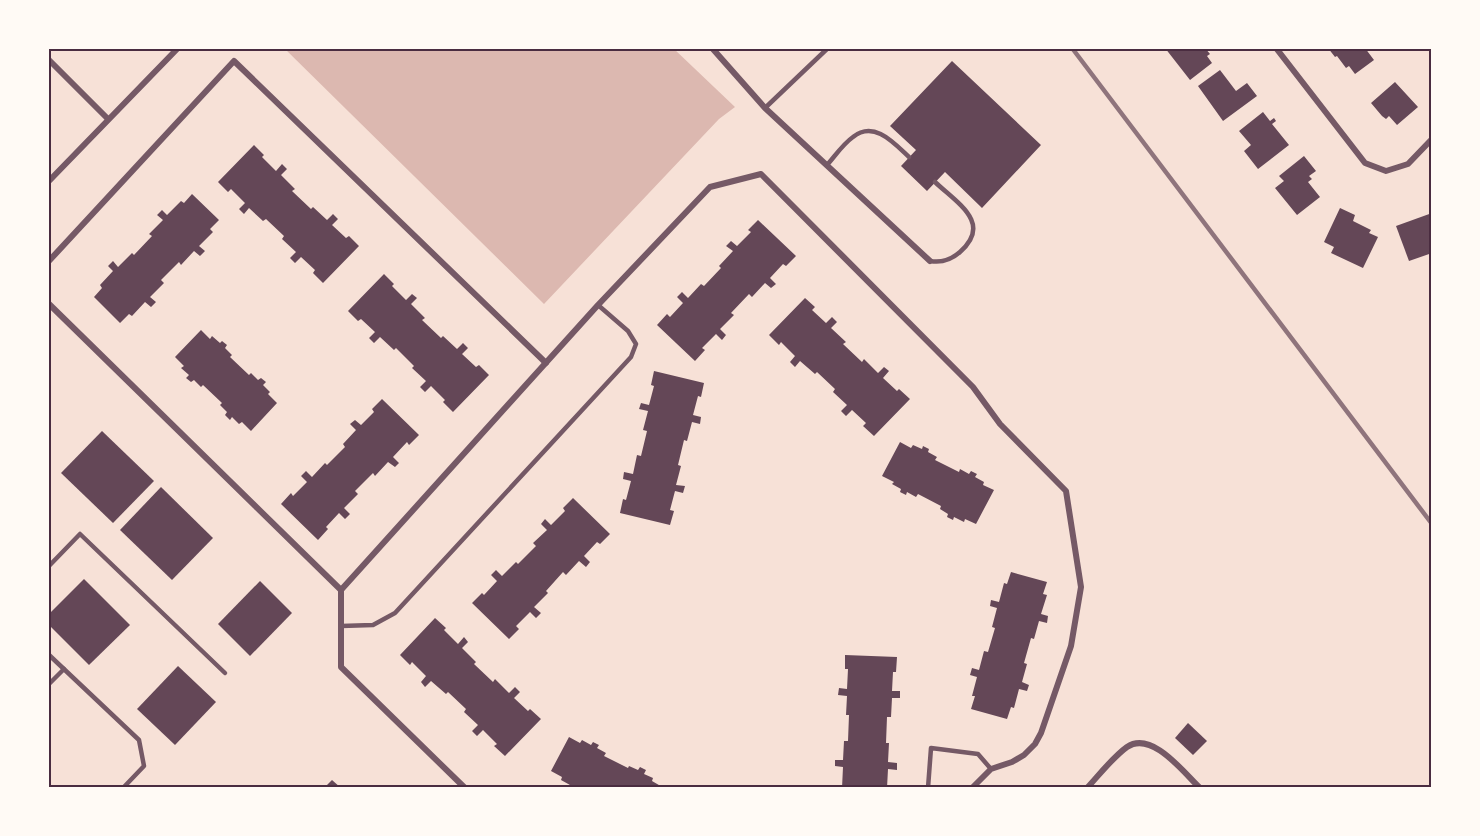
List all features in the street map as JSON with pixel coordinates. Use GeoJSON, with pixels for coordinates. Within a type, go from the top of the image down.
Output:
{"type":"FeatureCollection","features":[{"type":"Feature","properties":{"kind":"street"},"geometry":{"type":"LineString","coordinates":[[48,182],[178,48]]}},
{"type":"Feature","properties":{"kind":"street"},"geometry":{"type":"LineString","coordinates":[[712,48],[765,108],[930,261]]}},
{"type":"Feature","properties":{"kind":"street"},"geometry":{"type":"LineString","coordinates":[[1276,48],[1365,163],[1386,171],[1408,164],[1432,139]]}},
{"type":"Feature","properties":{"kind":"street"},"geometry":{"type":"LineString","coordinates":[[48,59],[108,119]]}},
{"type":"Feature","properties":{"kind":"street"},"geometry":{"type":"LineString","coordinates":[[48,262],[234,61],[546,363]]}},
{"type":"Feature","properties":{"kind":"street"},"geometry":{"type":"LineString","coordinates":[[465,788],[340,667],[341,590],[598,305],[710,187],[761,174],[973,387],[1004,428],[1066,491],[1081,587],[1071,646],[1041,733],[1035,744],[1024,755],[1012,762],[991,769],[972,788]]}},
{"type":"Feature","properties":{"kind":"street"},"geometry":{"type":"LineString","coordinates":[[48,303],[341,590]]}},
{"type":"Feature","properties":{"kind":"street"},"geometry":{"type":"LineString","coordinates":[[1087,788],[1129,746],[1138,743],[1149,744],[1161,750],[1200,788]]}},
{"type":"Feature","properties":{"kind":"lane"},"geometry":{"type":"LineString","coordinates":[[765,108],[828,48]]}},
{"type":"Feature","properties":{"kind":"lane"},"geometry":{"type":"LineString","coordinates":[[827,165],[853,136],[863,132],[875,131],[889,138],[909,157]]}},
{"type":"Feature","properties":{"kind":"lane"},"geometry":{"type":"LineString","coordinates":[[930,261],[938,263],[953,257],[967,244],[974,229],[967,212],[935,182]]}},
{"type":"Feature","properties":{"kind":"lane"},"geometry":{"type":"LineString","coordinates":[[341,626],[373,625],[396,613],[631,357],[636,344],[628,332],[598,305]]}},
{"type":"Feature","properties":{"kind":"lane"},"geometry":{"type":"LineString","coordinates":[[48,567],[80,534],[225,673]]}},
{"type":"Feature","properties":{"kind":"lane"},"geometry":{"type":"LineString","coordinates":[[48,654],[139,740],[144,766],[123,788]]}},
{"type":"Feature","properties":{"kind":"lane"},"geometry":{"type":"LineString","coordinates":[[48,685],[64,669]]}},
{"type":"Feature","properties":{"kind":"lane"},"geometry":{"type":"LineString","coordinates":[[928,788],[931,748],[978,754],[991,769]]}},
{"type":"Feature","properties":{"kind":"shaded area"},"geometry":{"type":"Polygon","coordinates":[[[284,48],[673,48],[735,107],[719,119],[544,304],[284,48]]]}},
{"type":"Feature","properties":{"kind":"building"},"geometry":{"type":"Polygon","coordinates":[[[1165,48],[1201,48],[1202,50],[1205,48],[1210,54],[1207,56],[1212,63],[1190,80],[1165,48]]]}},
{"type":"Feature","properties":{"kind":"building"},"geometry":{"type":"Polygon","coordinates":[[[1328,48],[1365,48],[1374,60],[1355,74],[1349,66],[1346,68],[1328,48]]]}},
{"type":"Feature","properties":{"kind":"building"},"geometry":{"type":"Polygon","coordinates":[[[952,61],[1041,145],[982,208],[945,172],[927,191],[901,166],[916,150],[890,126],[952,61]]]}},
{"type":"Feature","properties":{"kind":"building"},"geometry":{"type":"Polygon","coordinates":[[[1220,70],[1236,91],[1247,83],[1257,96],[1223,121],[1198,86],[1220,70]]]}},
{"type":"Feature","properties":{"kind":"building"},"geometry":{"type":"Polygon","coordinates":[[[1395,82],[1418,107],[1397,125],[1389,116],[1386,119],[1382,116],[1371,103],[1395,82]]]}},
{"type":"Feature","properties":{"kind":"building"},"geometry":{"type":"Polygon","coordinates":[[[1263,112],[1270,121],[1274,118],[1276,121],[1272,124],[1289,145],[1258,169],[1244,151],[1251,145],[1239,131],[1263,112]]]}},
{"type":"Feature","properties":{"kind":"building"},"geometry":{"type":"Polygon","coordinates":[[[254,145],[276,171],[282,164],[287,169],[281,175],[295,189],[292,191],[327,220],[333,214],[338,219],[332,225],[359,246],[323,283],[313,273],[315,270],[301,257],[295,263],[290,258],[296,252],[282,239],[284,236],[266,219],[263,221],[249,208],[244,214],[239,209],[245,203],[231,189],[228,192],[218,182],[254,145]]]}},
{"type":"Feature","properties":{"kind":"building"},"geometry":{"type":"Polygon","coordinates":[[[1304,156],[1316,171],[1309,176],[1312,179],[1308,182],[1320,197],[1297,215],[1275,188],[1284,181],[1279,176],[1304,156]]]}},
{"type":"Feature","properties":{"kind":"building"},"geometry":{"type":"Polygon","coordinates":[[[192,194],[219,220],[210,229],[213,232],[199,246],[205,251],[200,256],[194,251],[181,265],[179,262],[161,280],[164,283],[150,297],[156,302],[151,307],[145,302],[132,316],[129,314],[120,323],[94,297],[102,288],[100,285],[113,271],[108,266],[113,261],[118,267],[132,253],[134,255],[152,236],[149,234],[163,220],[157,215],[162,210],[167,215],[192,194]]]}},
{"type":"Feature","properties":{"kind":"building"},"geometry":{"type":"Polygon","coordinates":[[[1340,208],[1355,215],[1353,221],[1371,230],[1369,233],[1378,237],[1363,268],[1331,253],[1334,247],[1324,242],[1340,208]]]}},
{"type":"Feature","properties":{"kind":"building"},"geometry":{"type":"Polygon","coordinates":[[[1432,213],[1432,253],[1409,261],[1396,226],[1432,213]]]}},
{"type":"Feature","properties":{"kind":"building"},"geometry":{"type":"Polygon","coordinates":[[[758,220],[796,256],[786,266],[783,264],[770,278],[776,284],[771,288],[765,283],[752,297],[749,294],[731,313],[734,315],[720,329],[726,335],[722,340],[716,334],[702,348],[705,350],[695,361],[657,325],[667,314],[670,317],[683,303],[677,297],[682,292],[688,298],[701,284],[704,286],[733,251],[726,246],[731,241],[737,246],[751,232],[748,230],[758,220]]]}},
{"type":"Feature","properties":{"kind":"building"},"geometry":{"type":"Polygon","coordinates":[[[384,274],[406,300],[412,294],[417,298],[411,304],[425,318],[422,320],[457,349],[463,343],[468,348],[462,354],[489,375],[453,412],[431,386],[425,392],[420,387],[426,381],[396,348],[394,350],[380,337],[374,343],[369,338],[375,332],[348,311],[384,274]]]}},
{"type":"Feature","properties":{"kind":"building"},"geometry":{"type":"Polygon","coordinates":[[[805,298],[815,307],[812,310],[826,323],[832,317],[837,322],[831,328],[846,342],[843,344],[862,362],[864,359],[878,373],[884,367],[889,371],[883,378],[910,399],[874,436],[863,426],[866,423],[852,410],[846,416],[841,411],[847,405],[833,392],[835,389],[817,372],[815,374],[800,361],[795,367],[790,362],[795,356],[781,342],[779,345],[769,335],[805,298]]]}},
{"type":"Feature","properties":{"kind":"building"},"geometry":{"type":"Polygon","coordinates":[[[201,330],[210,339],[212,336],[220,343],[222,341],[227,345],[225,348],[232,355],[230,357],[249,375],[251,373],[258,380],[261,378],[266,382],[263,385],[277,403],[251,431],[242,422],[239,424],[232,417],[230,420],[225,415],[227,412],[220,405],[222,403],[203,385],[201,387],[194,380],[191,382],[186,378],[189,375],[181,368],[184,366],[175,357],[201,330]]]}},
{"type":"Feature","properties":{"kind":"building"},"geometry":{"type":"Polygon","coordinates":[[[654,371],[704,383],[693,415],[701,417],[700,424],[692,422],[687,441],[684,440],[678,465],[681,466],[676,485],[685,486],[683,493],[675,491],[670,510],[674,511],[670,525],[620,513],[631,481],[623,479],[624,472],[633,474],[637,455],[641,456],[647,431],[643,430],[648,411],[639,409],[641,403],[649,405],[654,386],[651,385],[654,371]]]}},
{"type":"Feature","properties":{"kind":"building"},"geometry":{"type":"Polygon","coordinates":[[[382,399],[419,435],[409,445],[407,442],[393,457],[399,463],[395,467],[388,462],[375,476],[373,473],[355,491],[358,494],[344,508],[350,514],[345,519],[339,513],[318,540],[281,504],[291,493],[293,496],[307,482],[301,476],[306,471],[312,477],[345,447],[343,444],[356,430],[350,424],[355,420],[361,425],[374,412],[372,409],[382,399]]]}},
{"type":"Feature","properties":{"kind":"building"},"geometry":{"type":"Polygon","coordinates":[[[102,431],[154,481],[113,523],[61,473],[102,431]]]}},
{"type":"Feature","properties":{"kind":"building"},"geometry":{"type":"Polygon","coordinates":[[[900,442],[911,448],[913,445],[929,449],[928,452],[937,457],[935,460],[959,472],[960,469],[969,474],[971,471],[977,474],[975,477],[984,482],[983,485],[994,490],[976,524],[965,519],[964,522],[954,517],[953,520],[947,517],[948,514],[940,509],[941,506],[918,494],[916,497],[907,492],[906,495],[900,492],[901,489],[892,484],[894,482],[882,476],[900,442]]]}},
{"type":"Feature","properties":{"kind":"building"},"geometry":{"type":"Polygon","coordinates":[[[161,487],[213,538],[172,580],[120,530],[161,487]]]}},
{"type":"Feature","properties":{"kind":"building"},"geometry":{"type":"Polygon","coordinates":[[[573,498],[610,534],[600,544],[597,542],[584,556],[590,562],[586,567],[579,561],[566,575],[563,572],[546,591],[548,593],[534,607],[541,613],[536,618],[530,612],[516,626],[519,629],[509,639],[472,603],[482,593],[484,595],[497,581],[491,575],[496,570],[502,576],[536,546],[533,543],[547,530],[541,524],[545,519],[551,525],[565,511],[563,508],[573,498]]]}},
{"type":"Feature","properties":{"kind":"building"},"geometry":{"type":"Polygon","coordinates":[[[1011,572],[1047,582],[1043,594],[1047,595],[1041,614],[1048,616],[1047,623],[1039,621],[1034,639],[1031,638],[1024,663],[1027,664],[1022,682],[1029,685],[1027,691],[1019,689],[1014,708],[1011,707],[1007,719],[971,709],[977,677],[970,675],[972,668],[979,670],[984,651],[988,652],[995,628],[992,627],[997,608],[990,606],[991,600],[999,602],[1004,583],[1007,584],[1011,572]]]}},
{"type":"Feature","properties":{"kind":"building"},"geometry":{"type":"Polygon","coordinates":[[[84,579],[130,625],[89,665],[48,624],[48,615],[84,579]]]}},
{"type":"Feature","properties":{"kind":"building"},"geometry":{"type":"Polygon","coordinates":[[[260,581],[292,613],[250,656],[218,624],[260,581]]]}},
{"type":"Feature","properties":{"kind":"building"},"geometry":{"type":"Polygon","coordinates":[[[435,618],[458,644],[464,637],[468,642],[462,648],[476,662],[474,664],[493,682],[495,679],[509,693],[515,687],[520,692],[514,698],[541,719],[505,756],[494,746],[497,744],[483,730],[477,736],[472,731],[478,725],[464,712],[466,709],[448,692],[446,694],[431,681],[425,687],[421,682],[426,676],[412,662],[410,665],[400,655],[435,618]]]}},
{"type":"Feature","properties":{"kind":"building"},"geometry":{"type":"Polygon","coordinates":[[[845,655],[897,657],[892,691],[900,691],[900,698],[892,698],[891,717],[887,717],[886,743],[889,743],[888,762],[897,763],[897,770],[888,769],[887,788],[842,788],[843,767],[835,766],[835,760],[843,760],[844,741],[848,741],[847,696],[838,695],[839,688],[847,689],[848,669],[845,669],[845,655]]]}},
{"type":"Feature","properties":{"kind":"building"},"geometry":{"type":"Polygon","coordinates":[[[178,666],[216,702],[175,745],[137,709],[178,666]]]}},
{"type":"Feature","properties":{"kind":"building"},"geometry":{"type":"Polygon","coordinates":[[[1188,723],[1207,741],[1193,755],[1175,738],[1188,723]]]}},
{"type":"Feature","properties":{"kind":"building"},"geometry":{"type":"Polygon","coordinates":[[[569,737],[580,743],[582,740],[591,745],[593,742],[599,745],[597,748],[606,753],[604,756],[628,768],[629,766],[638,770],[640,767],[646,770],[644,774],[653,778],[652,781],[664,788],[568,788],[570,785],[561,780],[562,777],[551,771],[569,737]]]}},
{"type":"Feature","properties":{"kind":"building"},"geometry":{"type":"Polygon","coordinates":[[[332,780],[341,788],[324,788],[332,780]]]}},
{"type":"Feature","properties":{"kind":"railway"},"geometry":{"type":"LineString","coordinates":[[1072,48],[1432,524]]}}]}
